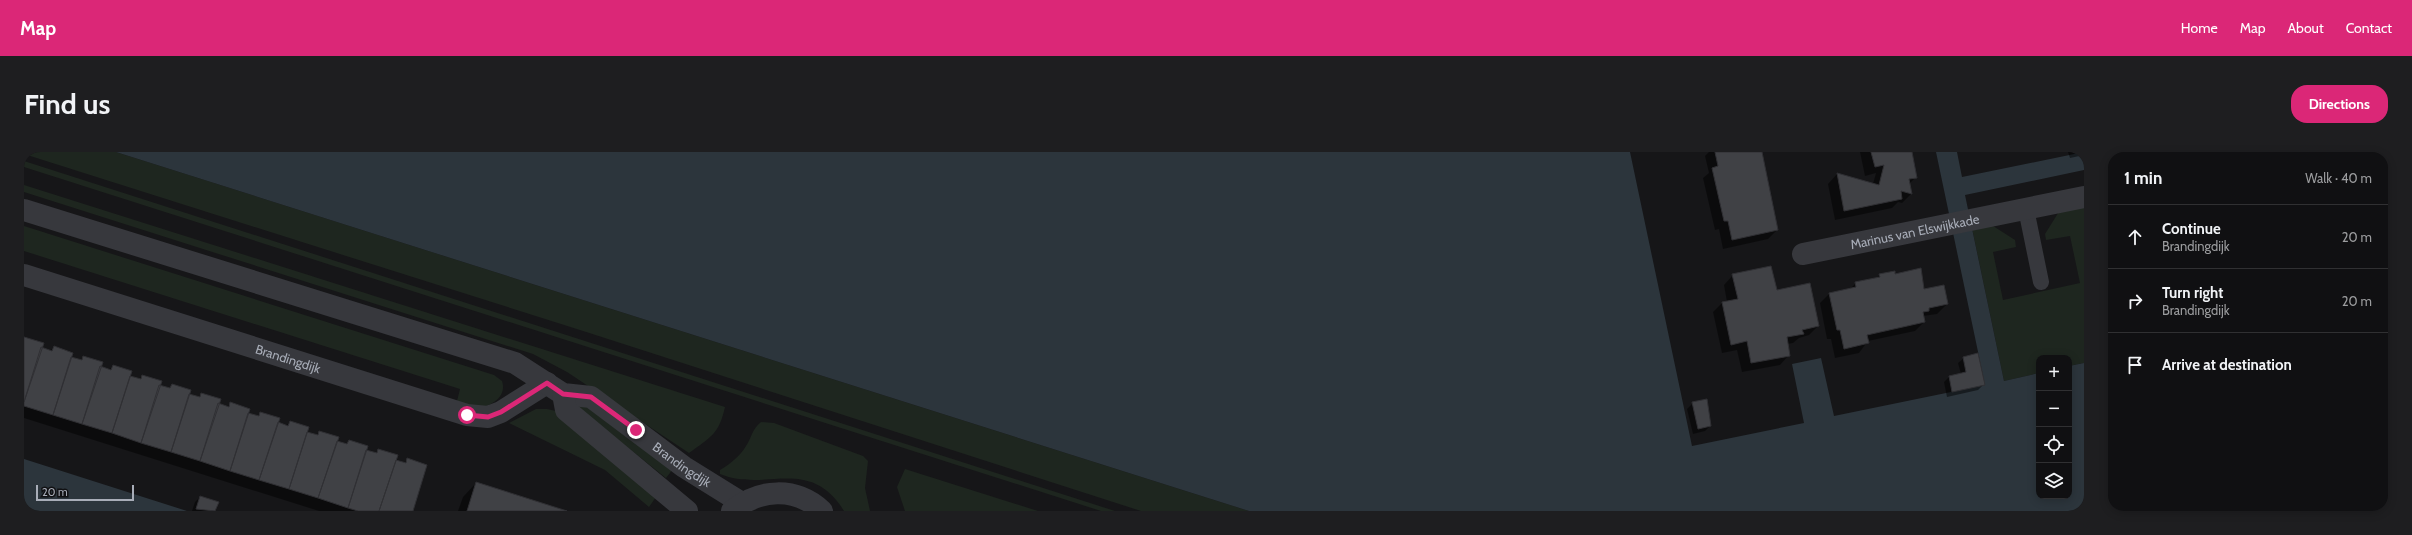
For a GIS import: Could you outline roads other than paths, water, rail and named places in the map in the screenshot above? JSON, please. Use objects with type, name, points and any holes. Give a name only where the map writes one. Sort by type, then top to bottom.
[{"type":"street","name":"Marinus van Elswijkkade","points":[[1803,254],[2084,197]]},
{"type":"street","name":"Brandingdijk","points":[[24,210],[515,363],[555,388],[591,397],[737,507]]},
{"type":"street","name":"Brandingdijk","points":[[24,275],[467,415],[488,417],[555,388]]},
{"type":"street","points":[[555,388],[566,410],[687,511]]},
{"type":"street","points":[[737,507],[766,493],[779,492],[805,499],[822,511]]},
{"type":"lane","points":[[2026,209],[2041,282]]}]
